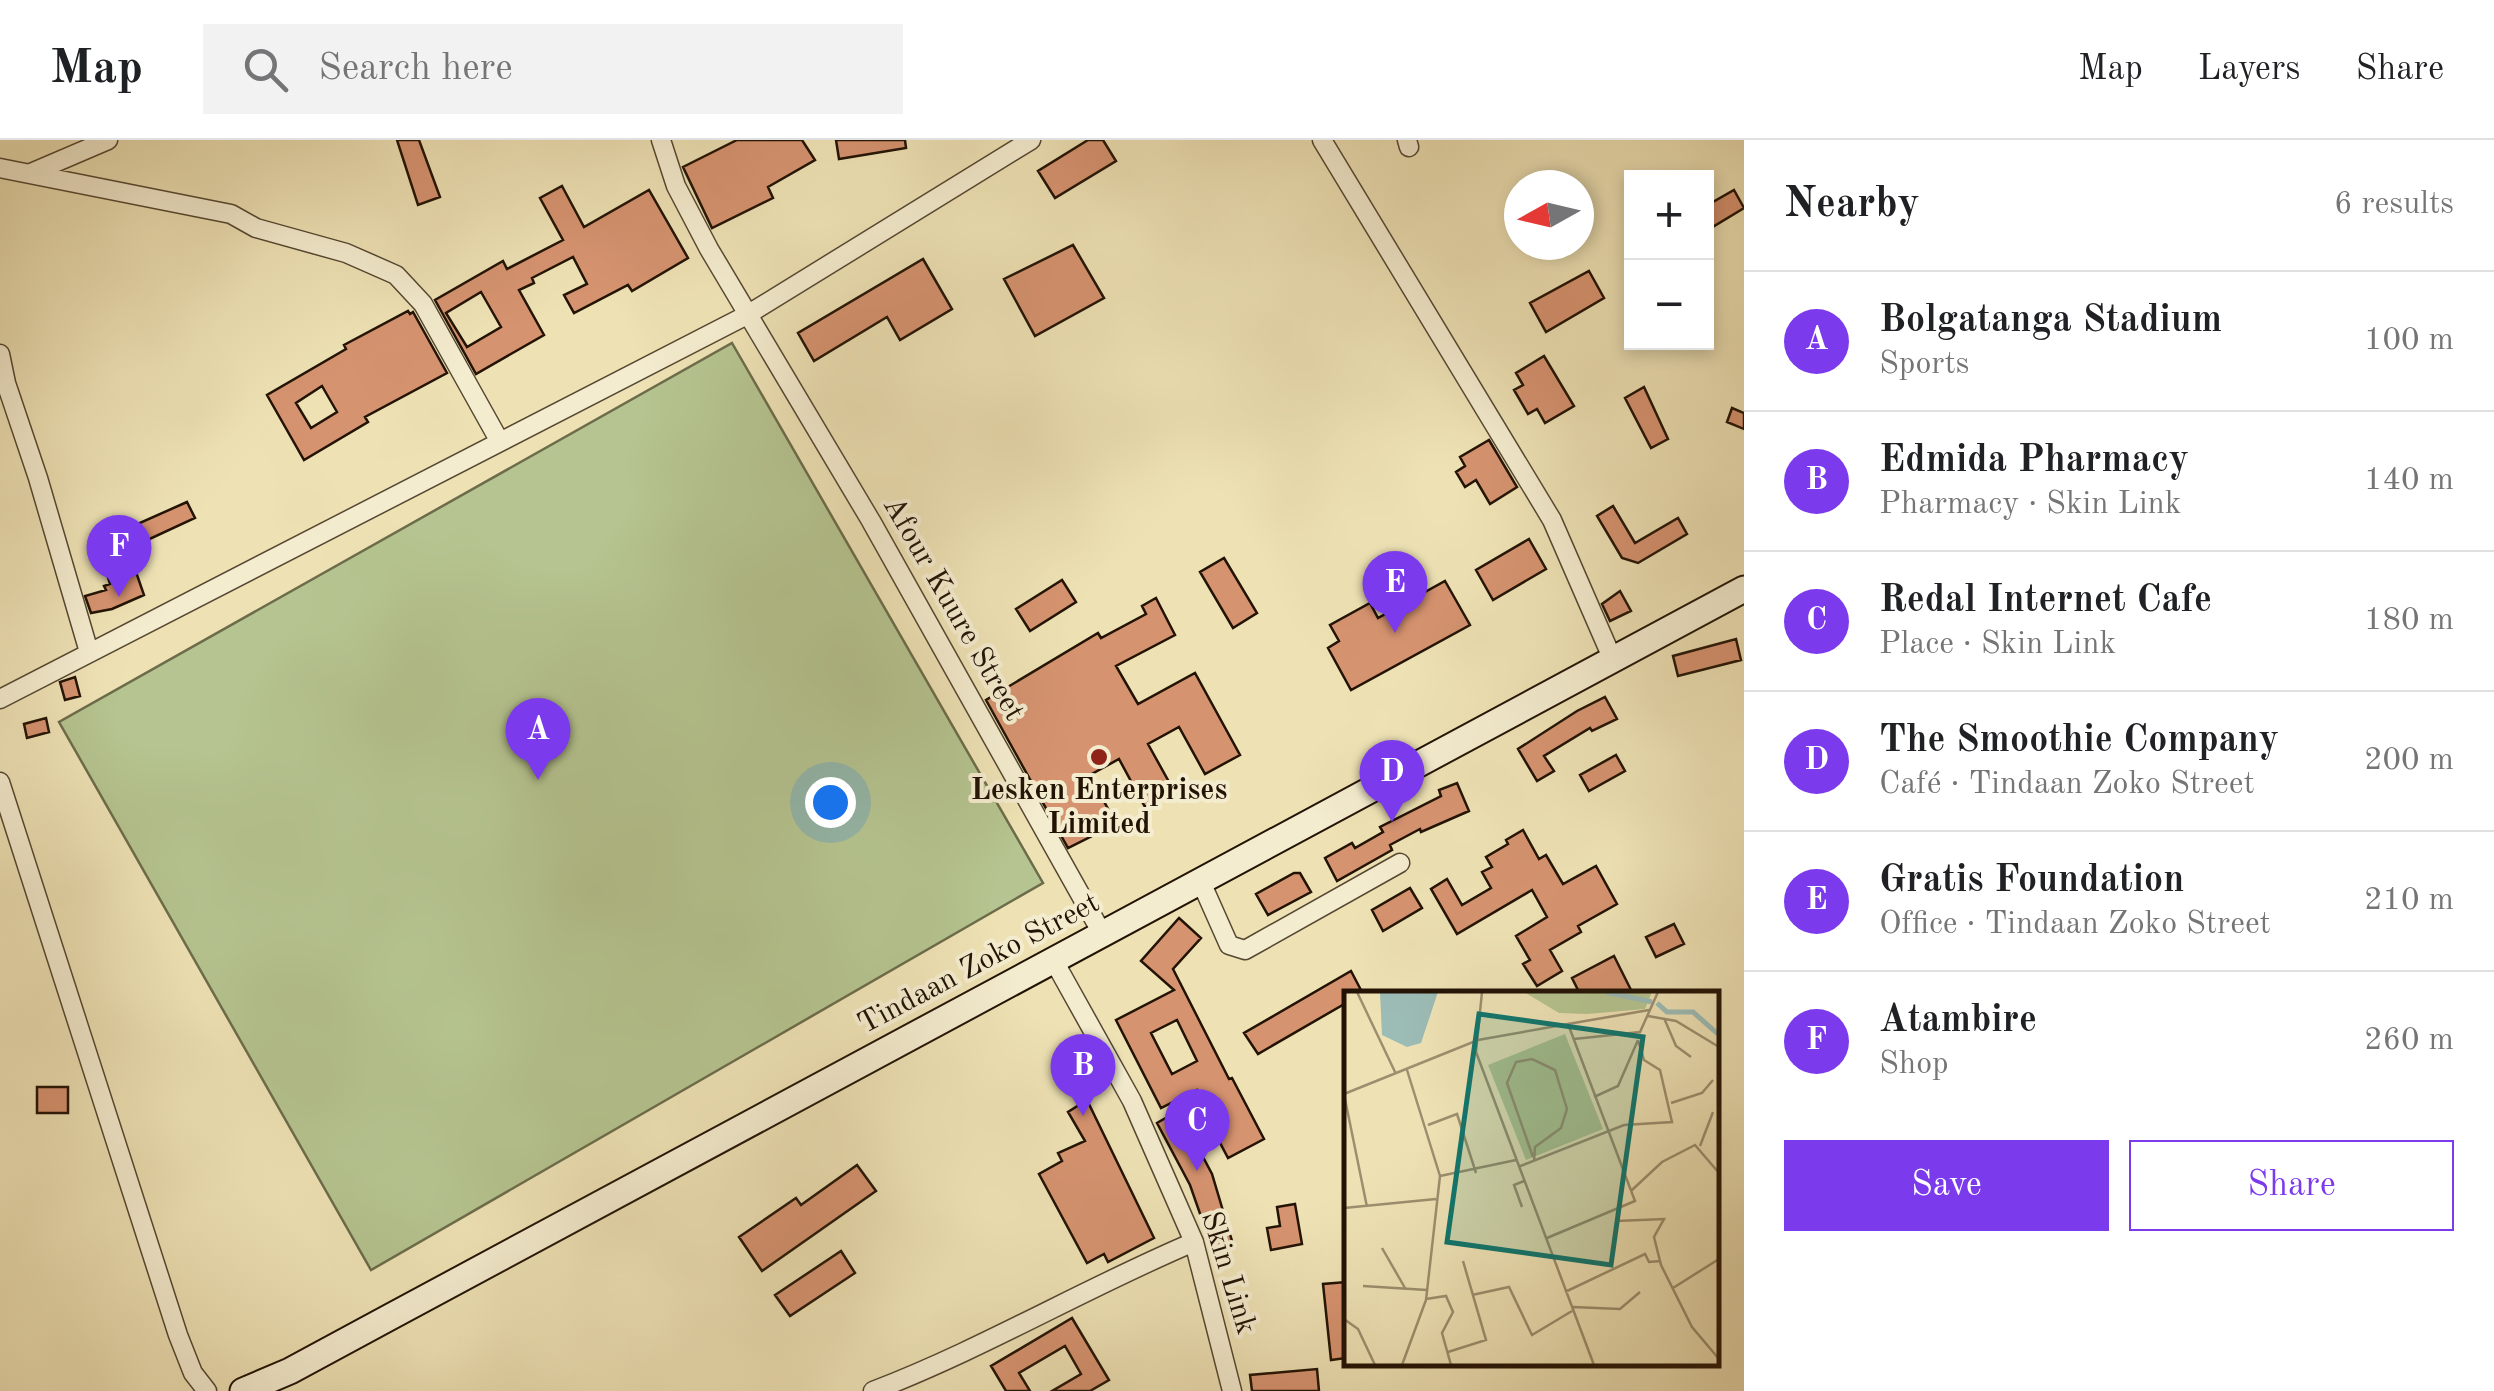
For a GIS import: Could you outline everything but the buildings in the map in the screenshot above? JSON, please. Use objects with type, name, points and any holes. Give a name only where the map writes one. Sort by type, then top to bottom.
[{"type":"main road","name":"Tindaan Zoko Street","points":[[243,1391],[290,1371],[1744,589]]},
{"type":"street","points":[[29,173],[108,140]]},
{"type":"street","name":"Afour Kuure Street","points":[[660,140],[676,186],[872,521],[1103,935]]},
{"type":"street","points":[[0,700],[748,315],[1031,140]]},
{"type":"street","points":[[1322,140],[1552,520],[1612,660]]},
{"type":"street","points":[[0,168],[231,214],[256,228],[346,253],[396,275],[424,304],[500,442]]},
{"type":"street","points":[[0,354],[90,652]]},
{"type":"street","points":[[0,782],[178,1336],[193,1373],[207,1391]]},
{"type":"street","points":[[1201,882],[1228,945],[1244,950],[1400,863]]},
{"type":"street","name":"Skin Link","points":[[1054,961],[1132,1101],[1194,1242],[1232,1391]]},
{"type":"street","points":[[873,1391],[930,1369],[1116,1275],[1194,1242]]},
{"type":"green space","points":[[732,343],[1043,883],[371,1270],[59,722]]},
{"type":"place","name":"Atambire","points":[[119,597]]},
{"type":"place","name":"Gratis Foundation","points":[[1395,633]]},
{"type":"place","name":"Lesken Enterprises Limited","points":[[1099,757]]},
{"type":"place","name":"Bolgatanga Stadium","points":[[538,780]]},
{"type":"place","name":"The Smoothie Company","points":[[1392,822]]},
{"type":"place","name":"Edmida Pharmacy","points":[[1083,1116]]},
{"type":"place","name":"Redal Internet Cafe","points":[[1197,1171]]}]
